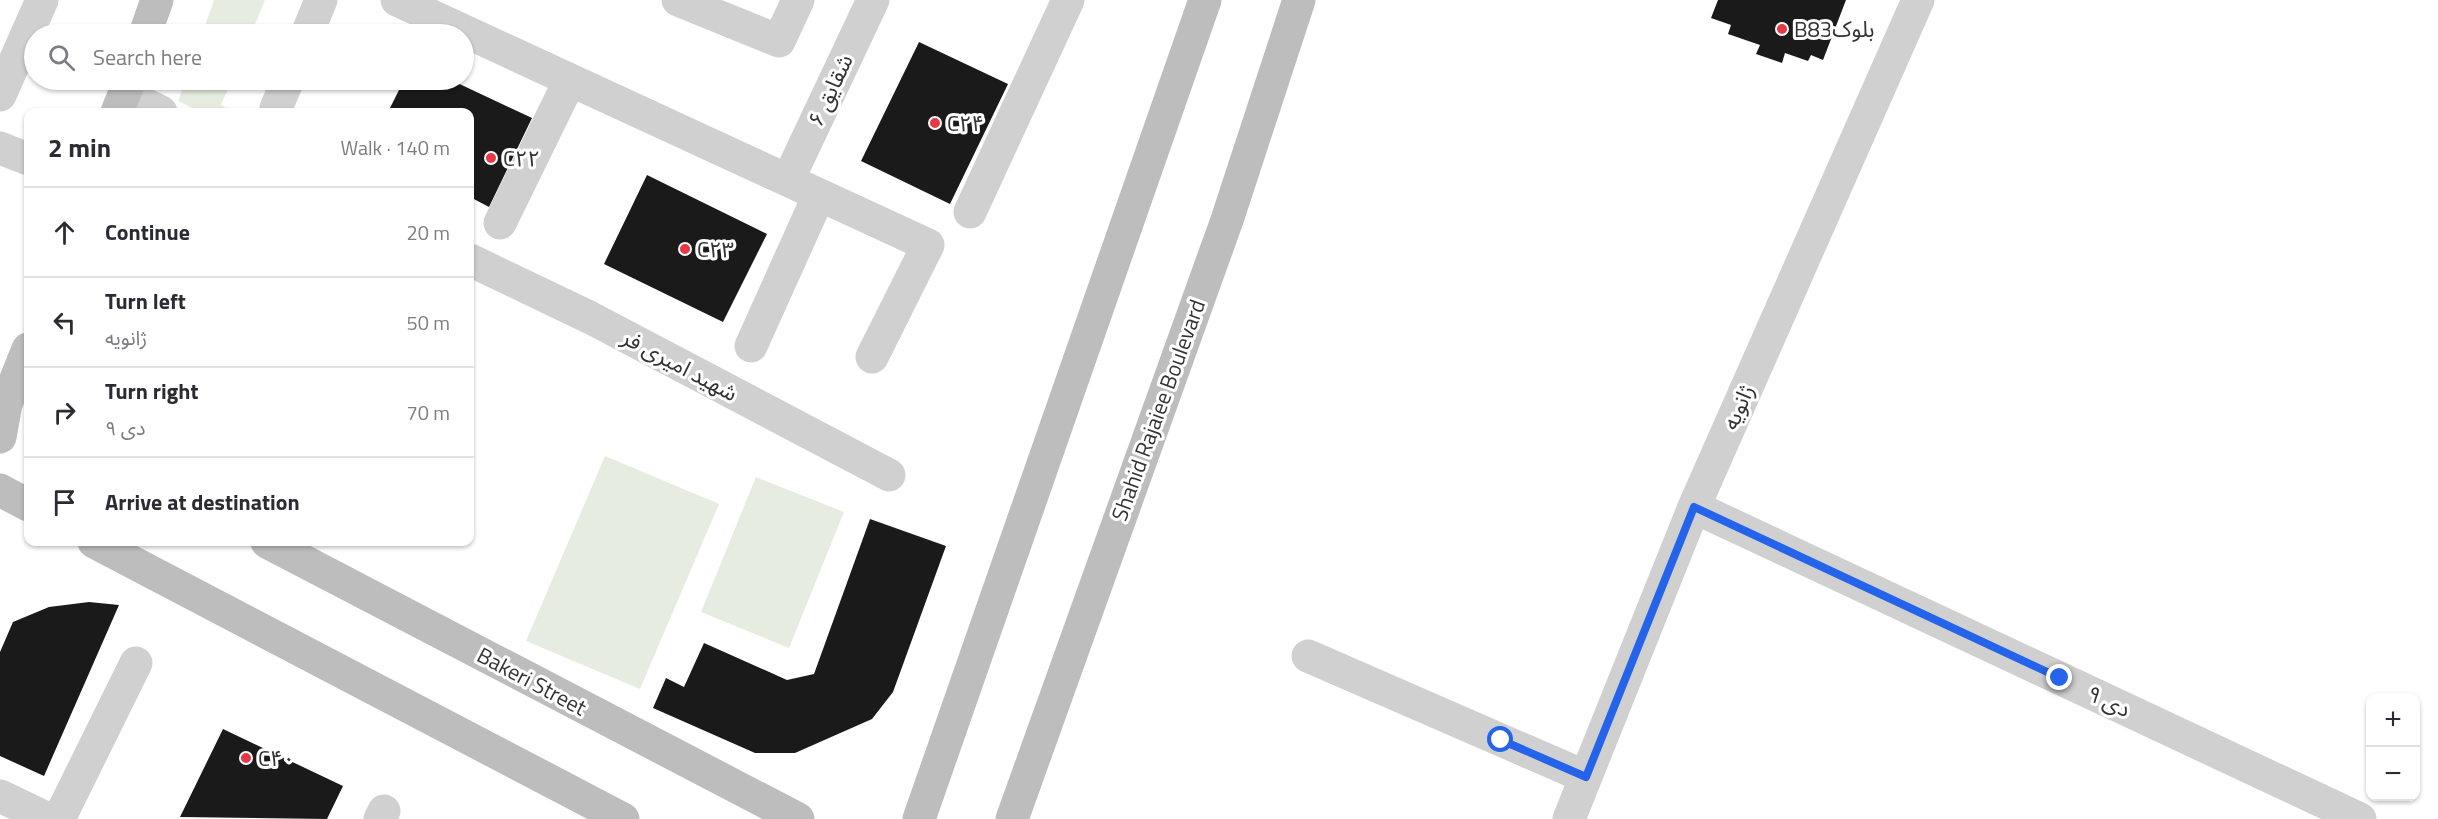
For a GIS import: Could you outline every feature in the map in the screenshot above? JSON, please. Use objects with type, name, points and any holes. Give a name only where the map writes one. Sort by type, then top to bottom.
[{"type":"main road","points":[[148,24],[156,0]]},
{"type":"main road","points":[[919,819],[1205,0]]},
{"type":"main road","name":"Shahid Rajaiee Boulevard","points":[[1012,819],[1227,219],[1299,0]]},
{"type":"main road","points":[[0,437],[12,407],[24,364]]},
{"type":"main road","points":[[0,490],[24,504]]},
{"type":"main road","points":[[102,546],[623,819]]},
{"type":"main road","name":"Bakeri Street","points":[[275,546],[798,819]]},
{"type":"street","points":[[32,24],[42,0]]},
{"type":"street","points":[[311,24],[321,0]]},
{"type":"street","points":[[397,0],[449,24]]},
{"type":"street","points":[[678,0],[779,41],[798,0]]},
{"type":"street","name":"شقایق ۶","points":[[788,180],[873,0]]},
{"type":"street","points":[[970,212],[1068,0]]},
{"type":"street","name":"ژانویه","points":[[1569,819],[1694,507],[1918,0]]},
{"type":"street","points":[[474,36],[928,245],[872,357]]},
{"type":"street","points":[[0,96],[24,41]]},
{"type":"street","points":[[500,223],[570,80]]},
{"type":"street","points":[[124,96],[152,108]]},
{"type":"street","points":[[0,148],[24,157]]},
{"type":"street","points":[[751,346],[819,195]]},
{"type":"street","name":"شهید امیری فر","points":[[474,262],[591,318],[889,476]]},
{"type":"street","name":"۹ دی","points":[[1694,507],[2360,819]]},
{"type":"street","points":[[1308,656],[1586,777]]},
{"type":"street","points":[[59,819],[136,663]]},
{"type":"street","points":[[0,796],[48,819]]},
{"type":"shaded area","points":[[214,0],[265,0],[255,24],[206,24]]},
{"type":"shaded area","points":[[182,90],[228,90],[221,105],[226,108],[193,108],[178,101]]},
{"type":"shaded area","points":[[605,456],[719,504],[640,689],[526,641]]},
{"type":"shaded area","points":[[756,477],[844,512],[789,648],[701,612]]},
{"type":"building","name":"B83بلوک","points":[[1718,0],[1846,0],[1823,60],[1811,55],[1808,61],[1785,53],[1782,63],[1756,54],[1760,45],[1728,34],[1731,25],[1711,18]]},
{"type":"building","name":"C۲۴","points":[[919,42],[1008,84],[950,204],[861,161]]},
{"type":"building","name":"C۲۲","points":[[399,90],[472,90],[532,118],[489,207],[474,199],[474,108],[390,108]]},
{"type":"building","name":"C۲۳","points":[[647,175],[767,234],[723,322],[604,264]]},
{"type":"building","points":[[870,519],[946,546],[893,692],[872,719],[795,753],[755,753],[653,708],[666,678],[684,687],[704,643],[787,680],[814,674]]},
{"type":"building","points":[[89,602],[119,605],[44,776],[0,756],[0,652],[13,622],[49,607]]},
{"type":"building","name":"C۴۰","points":[[223,729],[343,786],[327,819],[180,817]]},
{"type":"place","name":"B83بلوک","points":[[1782,29]]},
{"type":"place","name":"C۲۴","points":[[935,123]]},
{"type":"place","name":"C۲۲","points":[[491,158]]},
{"type":"place","name":"C۲۳","points":[[685,249]]},
{"type":"place","name":"C۴۰","points":[[246,758]]},
{"type":"route","points":[[1501,740],[1586,777],[1694,507],[2060,678]]}]
